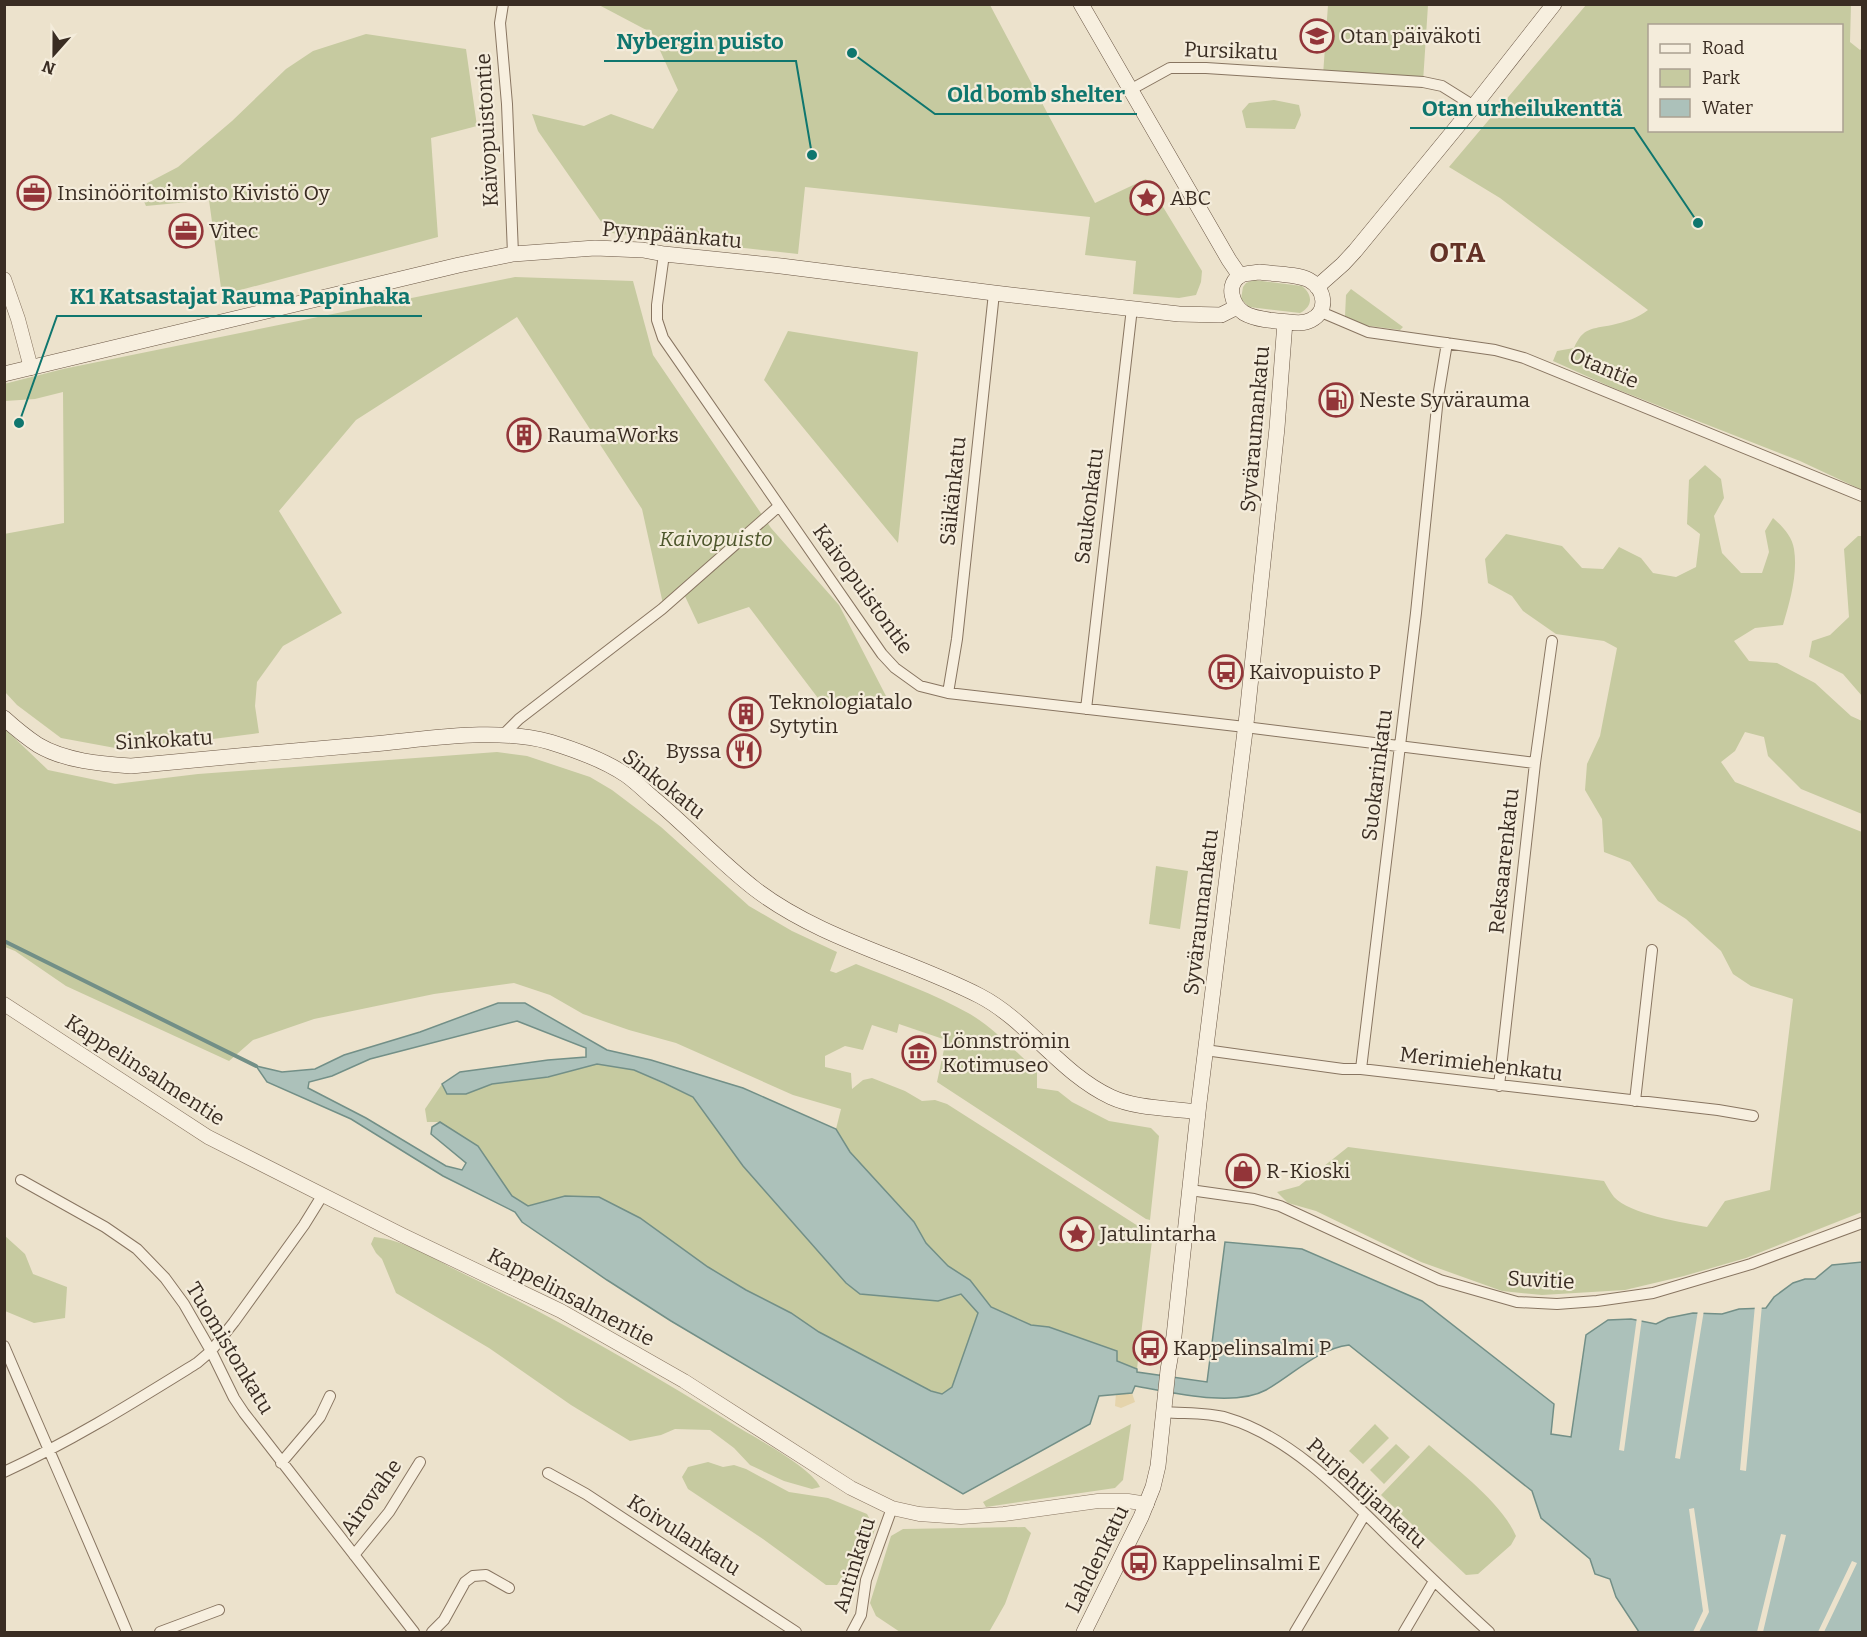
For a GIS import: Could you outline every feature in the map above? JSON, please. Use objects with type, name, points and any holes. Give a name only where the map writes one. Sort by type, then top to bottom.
[{"type":"main road","points":[[1081,4],[1240,276]]},
{"type":"main road","points":[[1317,287],[1349,257],[1474,106],[1554,4]]},
{"type":"main road","name":"Pyynpäänkatu","points":[[4,374],[459,265],[513,254],[595,248],[643,250],[1179,314],[1221,315],[1237,307]]},
{"type":"main road","points":[[1259,272],[1308,280],[1317,287],[1323,300],[1321,312],[1312,320],[1304,323],[1254,317],[1237,307],[1231,297],[1233,284],[1240,276],[1259,272]]},
{"type":"main road","name":"Syväraumankatu","points":[[1146,1504],[1158,1466],[1168,1370],[1174,1336],[1205,1050],[1245,727],[1277,428],[1285,322]]},
{"type":"main road","name":"Sinkokatu","points":[[4,718],[40,746],[57,753],[105,764],[131,766],[436,738],[502,736],[550,742],[595,759],[627,776],[757,890],[800,917],[842,939],[981,996],[1003,1011],[1071,1071],[1094,1088],[1113,1098],[1130,1103],[1198,1112]]},
{"type":"main road","name":"Lahdenkatu","points":[[1084,1632],[1120,1562],[1146,1504]]},
{"type":"street","name":"Kaivopuistontie","points":[[503,4],[500,23],[507,104],[513,254]]},
{"type":"street","name":"Pursikatu","points":[[1130,90],[1170,68],[1206,68],[1423,82],[1442,86],[1474,106]]},
{"type":"street","name":"Kaivopuistontie","points":[[664,254],[657,305],[657,320],[663,338],[882,654],[895,668],[920,686],[948,693],[1535,763]]},
{"type":"street","points":[[4,279],[31,368]]},
{"type":"street","name":"Säikänkatu","points":[[948,693],[957,639],[994,293]]},
{"type":"street","name":"Saukonkatu","points":[[1086,709],[1132,308]]},
{"type":"street","name":"Otantie","points":[[1321,312],[1368,332],[1505,353],[1552,368],[1863,496]]},
{"type":"street","name":"Suokarinkatu","points":[[1360,1070],[1416,613],[1438,397],[1446,343]]},
{"type":"street","points":[[502,736],[519,719],[662,609],[779,507]]},
{"type":"street","name":"Reksaarenkatu","points":[[1499,1086],[1535,763],[1552,641]]},
{"type":"street","points":[[1635,1101],[1652,950]]},
{"type":"street","name":"Kappelinsalmentie","points":[[4,1004],[208,1137],[322,1196],[561,1311],[684,1381],[851,1488],[892,1508],[919,1514],[961,1517],[1004,1514],[1098,1501],[1128,1501],[1146,1504]]},
{"type":"street","name":"Merimiehenkatu","points":[[1205,1050],[1343,1069],[1718,1110],[1753,1116]]},
{"type":"street","name":"Tuomistonkatu","points":[[21,1180],[105,1227],[137,1248],[165,1278],[211,1351],[234,1398],[281,1463],[414,1632]]},
{"type":"street","name":"Suvitie","points":[[1190,1190],[1254,1199],[1280,1206],[1440,1280],[1517,1302],[1557,1304],[1653,1293],[1751,1264],[1863,1223]]},
{"type":"street","points":[[4,1472],[88,1430],[197,1363],[211,1351],[268,1277],[322,1196]]},
{"type":"street","points":[[4,1346],[80,1518],[127,1632]]},
{"type":"street","points":[[281,1463],[320,1417],[330,1396]]},
{"type":"street","name":"Purjehtijankatu","points":[[1164,1405],[1184,1414],[1204,1414],[1227,1418],[1281,1443],[1303,1459],[1365,1514],[1489,1632]]},
{"type":"street","name":"Airovahe","points":[[354,1555],[389,1512],[420,1462]]},
{"type":"street","name":"Koivulankatu","points":[[548,1473],[586,1494],[796,1632]]},
{"type":"street","name":"Antinkatu","points":[[852,1632],[861,1615],[866,1580],[892,1508]]},
{"type":"street","points":[[1295,1632],[1365,1514]]},
{"type":"street","points":[[432,1632],[444,1620],[465,1582],[473,1576],[486,1575],[509,1588]]},
{"type":"street","points":[[1404,1632],[1434,1581]]},
{"type":"street","points":[[160,1632],[219,1610]]},
{"type":"green space","points":[[599,5],[990,5],[1095,203],[1146,179],[1202,271],[1196,295],[1179,298],[1133,294],[1136,261],[1085,255],[1090,217],[805,187],[798,254],[612,233],[602,223],[538,131],[532,114],[584,126],[611,114],[653,129],[678,90],[652,33]]},
{"type":"green space","points":[[1328,5],[1428,5],[1423,82],[1323,75]]},
{"type":"green space","points":[[1586,5],[1851,5],[1850,42],[1860,50],[1862,48],[1862,490],[1800,461],[1611,387],[1553,361],[1557,351],[1574,348],[1581,336],[1589,330],[1626,321],[1648,310],[1500,198],[1449,167]]},
{"type":"green space","points":[[366,34],[466,49],[477,126],[431,138],[438,237],[222,295],[209,200],[146,206],[138,188],[178,167],[232,121],[286,69],[313,51]]},
{"type":"green space","points":[[1274,100],[1299,105],[1301,115],[1295,129],[1246,128],[1242,111],[1249,103]]},
{"type":"green space","name":"Kaivopuisto","points":[[515,277],[633,281],[653,355],[771,528],[839,605],[886,696],[827,710],[749,607],[698,624],[683,592],[663,604],[642,509],[517,317],[356,420],[279,511],[342,613],[283,646],[257,682],[255,706],[259,733],[126,750],[61,738],[17,705],[5,692],[4,534],[64,523],[63,392],[35,399],[5,401],[4,384],[63,369]]},
{"type":"green space","points":[[1254,280],[1302,286],[1310,297],[1309,304],[1300,313],[1249,307],[1241,299],[1243,287]]},
{"type":"green space","points":[[1351,289],[1403,327],[1400,330],[1363,325],[1345,316],[1346,295]]},
{"type":"green space","points":[[788,331],[918,352],[898,543],[764,380]]},
{"type":"green space","points":[[1705,465],[1721,479],[1724,498],[1714,516],[1722,553],[1741,573],[1762,573],[1769,552],[1765,531],[1773,518],[1789,536],[1794,549],[1794,578],[1783,625],[1755,628],[1734,641],[1749,661],[1777,663],[1815,683],[1851,716],[1862,721],[1862,814],[1801,789],[1768,756],[1764,737],[1745,732],[1735,751],[1721,762],[1735,782],[1862,832],[1862,1212],[1746,1258],[1625,1290],[1542,1295],[1502,1291],[1421,1262],[1316,1211],[1288,1203],[1277,1192],[1299,1186],[1348,1147],[1604,1181],[1614,1197],[1632,1208],[1658,1217],[1707,1227],[1725,1201],[1770,1190],[1793,999],[1751,986],[1733,974],[1721,951],[1686,919],[1658,901],[1630,862],[1604,852],[1602,819],[1585,790],[1587,764],[1600,736],[1617,648],[1604,641],[1556,634],[1523,611],[1512,596],[1488,583],[1485,559],[1506,534],[1562,546],[1582,568],[1603,569],[1619,547],[1641,558],[1653,573],[1676,577],[1696,567],[1700,534],[1687,524],[1689,480]]},
{"type":"green space","points":[[1858,536],[1862,536],[1862,696],[1843,674],[1809,657],[1812,641],[1830,635],[1849,617],[1844,549]]},
{"type":"green space","points":[[4,728],[48,770],[115,784],[198,774],[497,752],[527,756],[590,777],[612,790],[661,827],[749,906],[792,931],[837,952],[830,971],[836,973],[856,964],[914,987],[970,1014],[1005,1041],[1037,1071],[1037,1088],[1058,1091],[1072,1102],[1109,1121],[1151,1128],[1159,1136],[1150,1220],[937,1082],[946,1040],[899,1024],[897,1033],[872,1025],[863,1050],[845,1046],[825,1056],[825,1067],[851,1073],[852,1089],[863,1080],[872,1078],[905,1091],[922,1101],[935,1100],[947,1104],[1138,1226],[1153,1232],[1137,1369],[1049,1328],[1031,1325],[991,1307],[970,1280],[948,1266],[925,1243],[914,1222],[850,1152],[836,1129],[841,1109],[793,1095],[676,1043],[583,1014],[550,995],[514,983],[434,994],[314,1019],[253,1040],[229,1061],[66,986],[15,951],[5,947]]},
{"type":"green space","points":[[1156,866],[1188,871],[1180,929],[1149,924]]},
{"type":"green space","points":[[597,1064],[634,1070],[693,1097],[743,1166],[846,1283],[860,1294],[938,1301],[961,1294],[978,1313],[952,1387],[942,1394],[931,1391],[819,1332],[791,1313],[708,1267],[640,1218],[565,1196],[528,1206],[512,1196],[440,1122],[427,1122],[425,1109],[442,1084],[447,1094],[466,1094],[492,1084],[548,1077]]},
{"type":"green space","points":[[4,1235],[25,1254],[33,1274],[67,1287],[65,1318],[34,1323],[5,1311]]},
{"type":"green space","points":[[374,1237],[398,1242],[421,1252],[603,1347],[783,1454],[815,1479],[820,1487],[812,1489],[784,1481],[750,1465],[734,1448],[710,1430],[675,1429],[661,1435],[630,1441],[571,1405],[489,1348],[396,1293],[382,1259],[371,1244]]},
{"type":"green space","points":[[1131,1424],[1123,1480],[1115,1488],[986,1507],[983,1502]]},
{"type":"green space","points":[[1375,1424],[1389,1438],[1363,1464],[1349,1451]]},
{"type":"green space","points":[[1396,1444],[1410,1457],[1384,1484],[1370,1470]]},
{"type":"green space","points":[[1429,1445],[1489,1499],[1509,1523],[1516,1536],[1511,1545],[1478,1574],[1466,1575],[1381,1495]]},
{"type":"green space","points":[[708,1462],[723,1467],[734,1465],[789,1492],[828,1498],[867,1514],[875,1529],[865,1557],[847,1570],[837,1585],[826,1585],[688,1489],[682,1477],[688,1467]]},
{"type":"green space","points":[[1025,1527],[1031,1533],[1005,1604],[989,1632],[900,1632],[876,1616],[870,1603],[891,1536],[903,1529]]},
{"type":"sand","points":[[1116,1393],[1132,1393],[1135,1402],[1121,1408],[1115,1406]]},
{"type":"water","points":[[498,1003],[525,1003],[607,1050],[651,1060],[743,1088],[836,1129],[850,1152],[914,1222],[926,1243],[948,1266],[970,1280],[991,1307],[1031,1325],[1049,1327],[1117,1351],[1117,1361],[1137,1369],[1137,1372],[1207,1382],[1225,1242],[1302,1249],[1422,1301],[1554,1404],[1551,1434],[1571,1437],[1586,1335],[1608,1320],[1631,1319],[1656,1324],[1668,1318],[1693,1313],[1722,1314],[1739,1309],[1766,1308],[1774,1297],[1793,1283],[1815,1279],[1832,1265],[1862,1262],[1862,1632],[1639,1632],[1616,1597],[1610,1579],[1595,1574],[1590,1559],[1541,1518],[1532,1491],[1349,1345],[1337,1347],[1316,1357],[1266,1390],[1252,1395],[1237,1398],[1201,1397],[1135,1386],[1132,1393],[1099,1396],[1090,1424],[963,1494],[671,1321],[522,1222],[515,1212],[443,1176],[351,1119],[267,1082],[256,1066],[282,1072],[315,1069],[344,1055],[420,1032]],"holes":[[[517,1021],[586,1048],[586,1057],[460,1072],[442,1084],[447,1094],[466,1094],[492,1084],[548,1077],[597,1064],[634,1070],[693,1097],[743,1166],[846,1283],[860,1294],[938,1301],[961,1294],[978,1313],[952,1387],[942,1394],[931,1391],[819,1332],[791,1313],[708,1267],[640,1218],[599,1197],[565,1196],[528,1206],[512,1196],[478,1146],[440,1122],[432,1127],[431,1134],[466,1163],[462,1170],[446,1166],[366,1118],[308,1088],[309,1082],[332,1076],[370,1059]]]},
{"type":"pier","points":[[1755,1305],[1762,1305],[1746,1471],[1740,1470]]},
{"type":"pier","points":[[1698,1310],[1704,1310],[1680,1459],[1675,1458]]},
{"type":"pier","points":[[1637,1317],[1642,1318],[1624,1451],[1619,1450]]},
{"type":"pier","points":[[1694,1508],[1709,1612],[1699,1632],[1693,1632],[1703,1611],[1689,1509]]},
{"type":"pier","points":[[1781,1534],[1786,1535],[1763,1632],[1757,1632]]},
{"type":"pier","points":[[1852,1561],[1857,1563],[1824,1632],[1818,1632]]},
{"type":"waterway","points":[[4,941],[256,1066]]},
{"type":"place","name":"Otan päiväkoti","points":[[1317,36]]},
{"type":"place","name":"Old bomb shelter","points":[[852,53]]},
{"type":"place","name":"Nybergin puisto","points":[[812,155]]},
{"type":"place","name":"Insinööritoimisto Kivistö Oy","points":[[34,193]]},
{"type":"place","name":"ABC","points":[[1147,198]]},
{"type":"place","name":"Otan urheilukenttä","points":[[1698,223]]},
{"type":"place","name":"Vitec","points":[[186,231]]},
{"type":"place","name":"Neste Syvärauma","points":[[1336,400]]},
{"type":"place","name":"K1 Katsastajat Rauma Papinhaka","points":[[19,423]]},
{"type":"place","name":"RaumaWorks","points":[[524,435]]},
{"type":"place","name":"Kaivopuisto P","points":[[1226,672]]},
{"type":"place","name":"Teknologiatalo Sytytin","points":[[746,714]]},
{"type":"place","name":"Byssa","points":[[744,751]]},
{"type":"place","name":"Lönnströmin Kotimuseo","points":[[919,1053]]},
{"type":"place","name":"R-Kioski","points":[[1243,1171]]},
{"type":"place","name":"Jatulintarha","points":[[1077,1234]]},
{"type":"place","name":"Kappelinsalmi P","points":[[1150,1348]]},
{"type":"place","name":"Kappelinsalmi E","points":[[1139,1563]]},
{"type":"district","name":"OTA","points":[[1458,253]]}]
